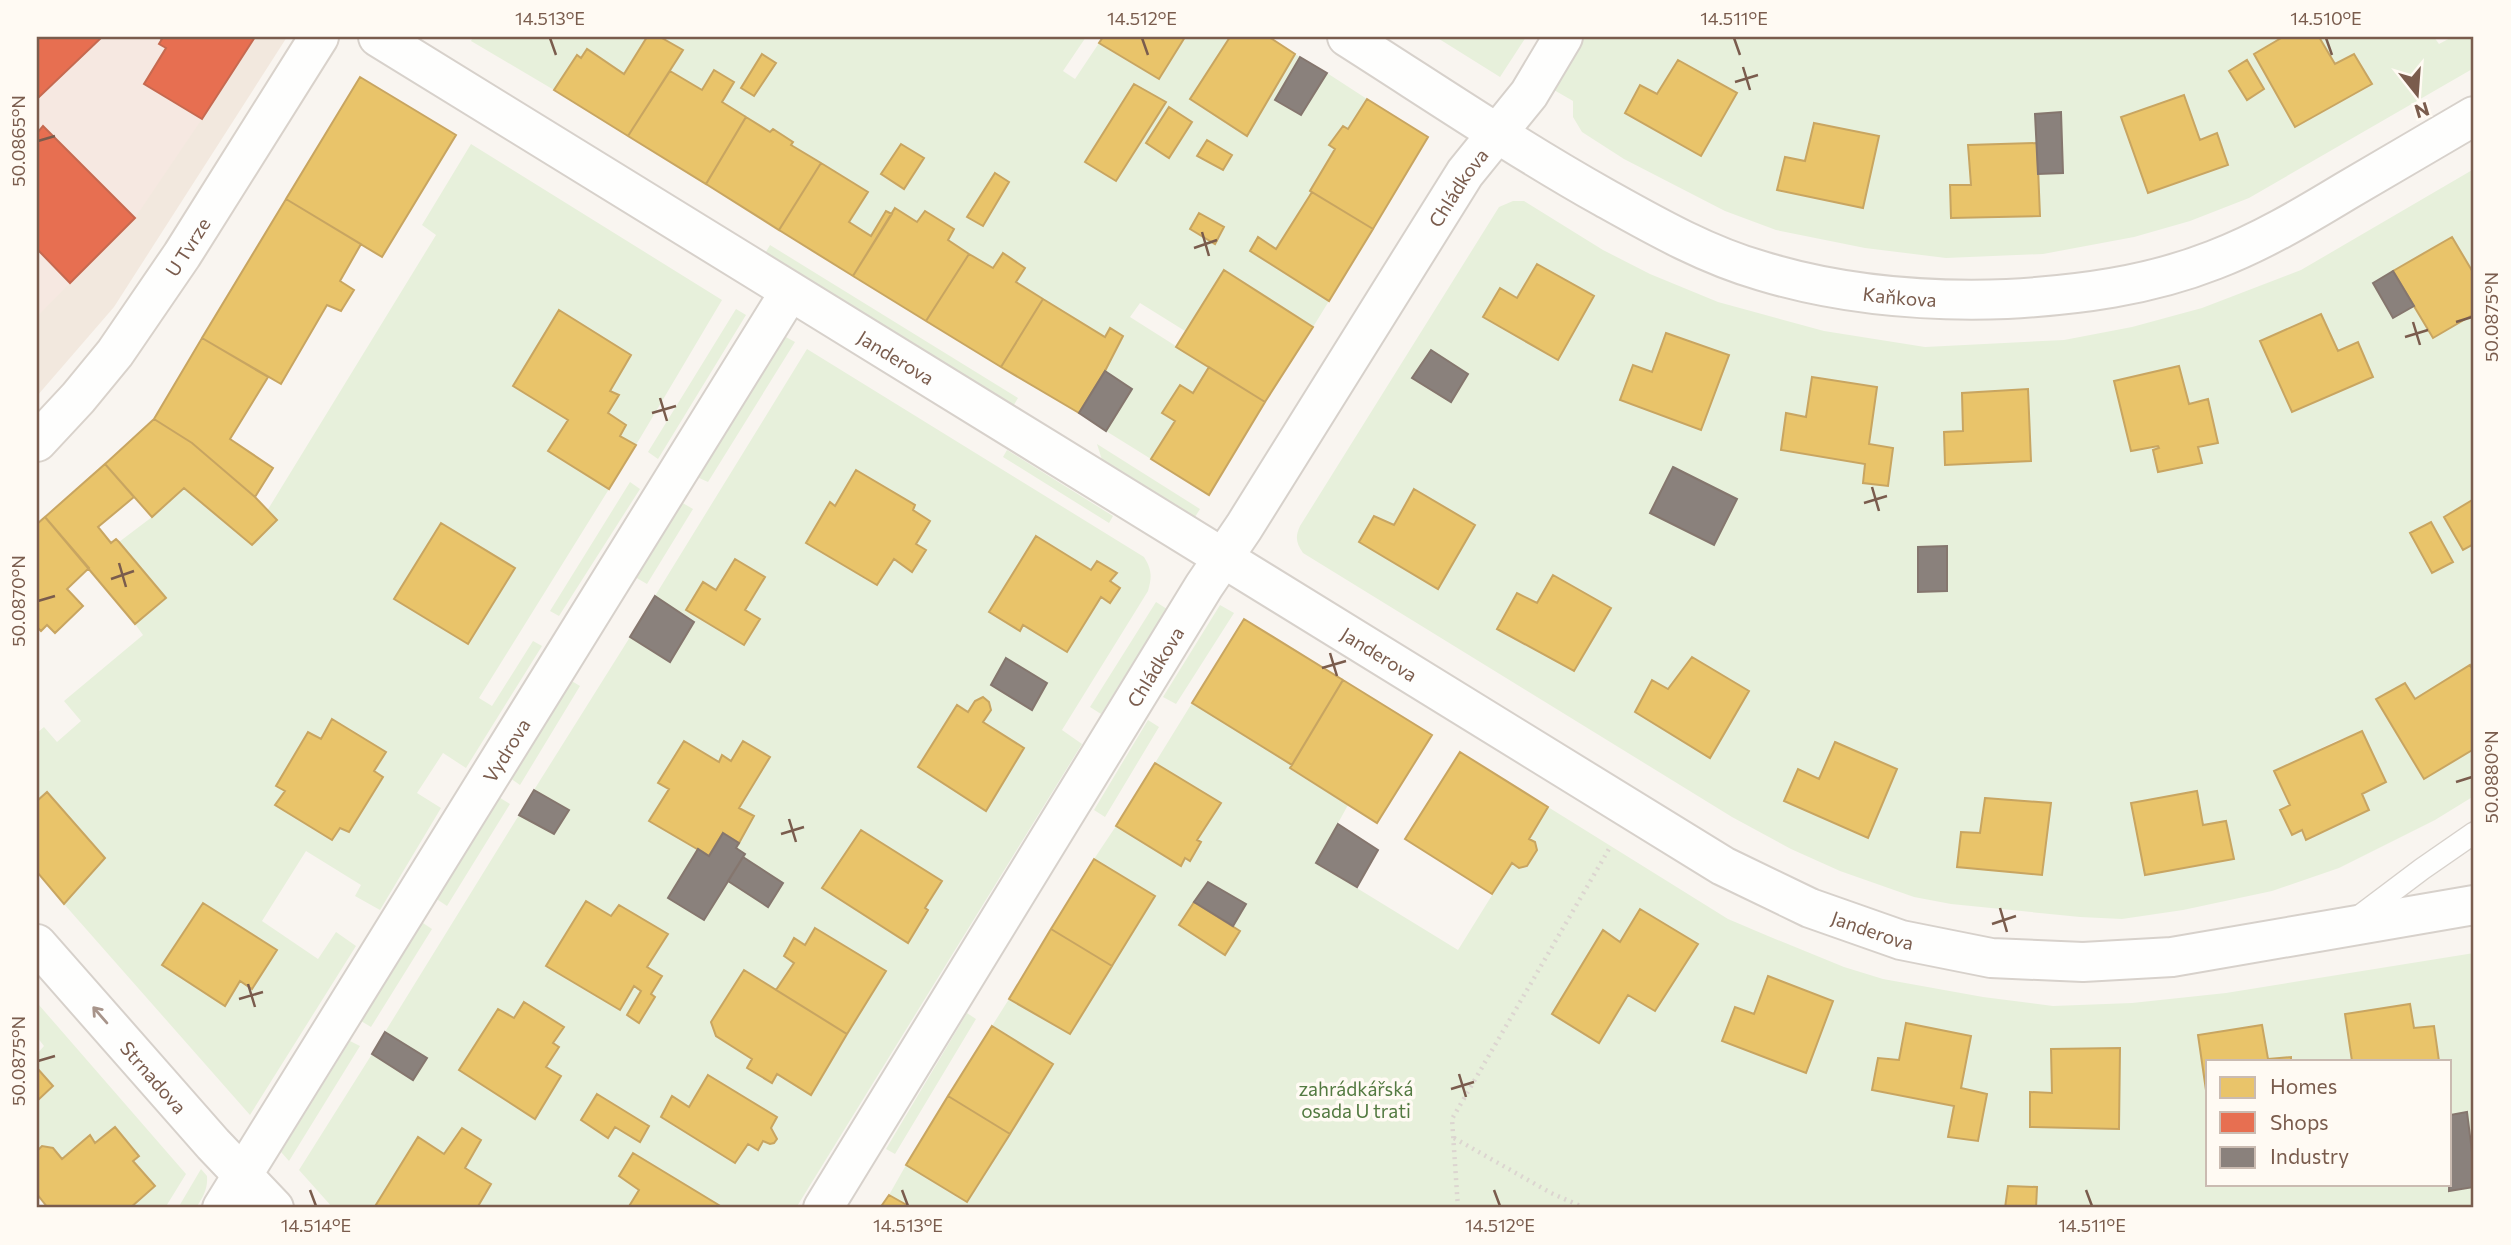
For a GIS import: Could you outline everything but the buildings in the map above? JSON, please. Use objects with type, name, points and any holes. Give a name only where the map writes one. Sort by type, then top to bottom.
[{"type":"street","name":"U Tvrze","points":[[37,442],[115,353],[188,245],[319,37]]},
{"type":"street","name":"Janderova","points":[[378,37],[789,293],[1723,866],[1810,908],[1901,940],[1991,958],[2082,962],[2172,957],[2474,905]]},
{"type":"street","name":"Kaňkova","points":[[1347,37],[1536,159],[1664,232],[1760,271],[1825,287],[1900,297],[1976,300],[2062,296],[2150,281],[2212,261],[2271,236],[2474,116]]},
{"type":"street","name":"Chládkova","points":[[823,1208],[1223,557],[1465,173],[1529,94],[1563,37]]},
{"type":"street","name":"Vydrova","points":[[222,1208],[789,293]]},
{"type":"street","name":"Strnadova","points":[[37,944],[213,1144],[274,1208]]},
{"type":"lane","points":[[2349,925],[2474,833]]},
{"type":"path","points":[[1458,1208],[1452,1119],[1632,809]]},
{"type":"path","points":[[1454,1138],[1551,1193],[1585,1208]]},
{"type":"shaded area","points":[[37,37],[287,37],[114,307],[37,396]]},
{"type":"shaded area","points":[[102,37],[162,39],[159,44],[166,48],[144,84],[202,119],[135,218],[44,127],[37,133],[37,99]]},
{"type":"shaded area","points":[[37,249],[70,283],[37,317]]},
{"type":"green space","points":[[473,37],[647,37],[624,74],[587,50],[581,58],[577,56],[554,90],[471,41]]},
{"type":"green space","points":[[660,37],[1086,37],[1063,71],[1075,79],[1099,43],[1159,79],[1185,37],[1230,37],[1190,99],[1247,136],[1295,54],[1300,57],[1275,101],[1301,115],[1327,73],[1367,99],[1348,129],[1342,126],[1329,145],[1335,149],[1276,249],[1258,237],[1250,250],[1329,301],[1313,327],[1224,271],[1185,331],[1140,303],[1130,317],[1209,367],[1193,393],[1180,385],[1162,412],[1175,421],[1151,459],[1106,431],[1132,389],[1105,371],[1123,337],[1105,337],[969,254],[948,240],[954,228],[926,211],[917,222],[895,209],[892,214],[886,211],[871,236],[849,222],[867,191],[791,145],[793,142],[774,129],[770,132],[722,102],[734,82],[714,70],[702,90],[670,71],[682,50]],"holes":[[[1134,84],[1165,103],[1116,181],[1086,162]],[[1169,107],[1192,122],[1169,157],[1146,143]],[[901,144],[924,158],[904,189],[881,174]],[[995,173],[1009,183],[982,226],[968,217]],[[1199,213],[1224,227],[1215,244],[1190,230]]]},
{"type":"green space","points":[[1436,37],[1526,37],[1500,77]]},
{"type":"green space","points":[[1585,37],[2283,37],[2254,54],[2296,127],[2372,84],[2354,54],[2335,64],[2319,37],[2434,37],[2439,44],[2452,37],[2474,37],[2474,68],[2249,198],[2190,221],[2134,237],[2043,254],[1946,258],[1865,248],[1776,230],[1725,211],[1624,159],[1582,132],[1573,117],[1573,101],[1554,90]],"holes":[[[1678,60],[1737,93],[1701,156],[1657,94]],[[2246,60],[2264,89],[2247,100],[2229,71]],[[2184,95],[2200,140],[2218,134],[2228,165],[2148,193],[2121,117]],[[2061,112],[2063,173],[2038,174],[2040,216],[1951,218],[1951,186],[1971,185],[1969,145],[2037,143],[2035,114]],[[1814,123],[1879,137],[1863,208],[1777,190],[1785,157],[1805,161]]]},
{"type":"green space","points":[[471,144],[722,300],[636,445],[620,436],[626,424],[608,413],[618,395],[610,391],[630,355],[559,310],[513,385],[568,420],[549,451],[609,489],[479,698],[492,706],[533,641],[542,646],[466,768],[443,753],[417,793],[441,808],[380,910],[355,896],[361,885],[306,851],[262,921],[318,959],[336,932],[356,946],[250,1115],[64,904],[105,858],[46,793],[37,801],[37,733],[44,727],[57,742],[81,721],[64,701],[143,635],[135,624],[166,598],[119,542],[184,488],[252,544],[267,511],[436,235],[422,225]],"holes":[[[441,523],[514,568],[467,644],[394,599]],[[332,719],[386,752],[374,771],[383,777],[349,832],[340,828],[332,840],[275,805],[285,791],[276,785],[308,732],[321,739]],[[203,903],[277,950],[252,989],[240,981],[163,965]]]},
{"type":"green space","points":[[2474,169],[2474,274],[2451,237],[2373,283],[2393,317],[2414,306],[2433,338],[2474,314],[2474,499],[2444,517],[2463,550],[2474,544],[2474,672],[2470,665],[2415,699],[2377,700],[2424,778],[2474,749],[2474,796],[2435,820],[2339,868],[2272,891],[2183,910],[2122,919],[1951,904],[1914,897],[1840,871],[1791,849],[1732,817],[1303,553],[1298,543],[1300,526],[1499,207],[1513,201],[1524,201],[1603,250],[1650,274],[1718,302],[1824,331],[1925,347],[2064,340],[2132,327],[2202,308],[2301,270]],"holes":[[[1537,264],[1594,296],[1558,360],[1500,288],[1517,298]],[[1667,333],[1729,356],[1701,430],[1621,400],[1633,366],[1652,372]],[[2260,341],[2338,351],[2358,343],[2373,377],[2292,412]],[[1431,350],[1468,374],[1450,402],[1413,377]],[[2179,366],[2201,463],[2159,472],[2153,451],[2159,448],[2131,451],[2114,381]],[[1812,377],[1877,387],[1863,483],[1865,464],[1781,450],[1786,414],[1806,417]],[[2028,389],[2030,461],[1944,432],[1963,431],[1963,393]],[[1414,490],[1475,525],[1438,589],[1359,542],[1374,516],[1394,525]],[[2431,522],[2453,562],[2411,533]],[[1946,546],[1947,591],[1918,592],[1918,547]],[[1553,575],[1611,608],[1574,671],[1498,629],[1517,593],[1537,603]],[[1692,658],[1749,691],[1710,757],[1635,712],[1652,680],[1668,689]],[[2362,732],[2386,782],[2362,794],[2369,810],[2307,840],[2302,830],[2291,834],[2281,810],[2290,805],[2275,771],[2336,741]],[[1836,743],[1897,769],[1867,838],[1784,801],[1798,770],[1819,779]],[[2197,791],[2203,825],[2226,821],[2234,859],[2145,875],[2132,803]],[[1985,798],[2051,803],[2042,875],[1957,867],[1961,832],[1980,833]]]},
{"type":"green space","points":[[770,245],[1018,398],[1012,408],[763,257]]},
{"type":"green space","points":[[736,309],[746,315],[658,459],[648,452]]},
{"type":"green space","points":[[784,336],[795,342],[708,482],[697,477]]},
{"type":"green space","points":[[807,349],[1144,557],[1151,574],[1148,591],[1062,730],[1082,744],[796,1208],[721,1208],[633,1153],[619,1176],[639,1190],[628,1208],[477,1208],[491,1184],[465,1168],[481,1140],[444,1154],[418,1137],[374,1208],[333,1208],[299,1170],[372,1054],[413,1079],[427,1058],[385,1032],[519,815],[554,834],[569,811],[534,790],[630,637],[670,661],[694,622],[655,596]],"holes":[[[856,470],[915,505],[913,510],[930,522],[916,544],[926,550],[912,572],[894,559],[877,585],[807,543],[831,503],[835,506]],[[1036,536],[1091,570],[1097,561],[1117,573],[1110,581],[1119,588],[1110,602],[1101,597],[1067,651],[1023,625],[1020,631],[989,612]],[[735,559],[765,577],[745,610],[760,620],[744,645],[686,610],[703,582],[716,590]],[[1006,659],[1047,684],[1032,710],[991,685]],[[984,698],[989,702],[991,710],[983,722],[1024,748],[986,810],[968,712],[975,701]],[[684,741],[719,762],[722,755],[731,761],[743,741],[770,757],[739,808],[754,817],[736,848],[744,854],[743,857],[783,883],[769,906],[728,881],[704,920],[668,898],[698,849],[649,821],[669,789],[659,783]],[[861,830],[942,881],[925,909],[822,888]],[[586,901],[611,916],[619,905],[668,934],[647,967],[662,976],[651,994],[655,998],[639,1022],[627,1015],[641,991],[634,986],[619,1010],[546,965]],[[795,939],[805,945],[886,971],[811,1095],[777,1074],[771,1083],[747,1068],[752,1059],[716,1036],[711,1022],[744,970],[776,990],[794,963],[784,956]],[[524,1002],[564,1027],[553,1043],[559,1047],[546,1067],[561,1076],[459,1070],[498,1009],[514,1018]],[[708,1075],[777,1117],[771,1128],[777,1139],[770,1144],[763,1141],[758,1150],[748,1144],[735,1163],[661,1117],[672,1096],[689,1107]]]},
{"type":"green space","points":[[1097,444],[1200,509],[1195,517],[1102,460]]},
{"type":"green space","points":[[1007,450],[1113,516],[1109,523],[1003,457]]},
{"type":"green space","points":[[630,482],[640,489],[559,616],[550,611]]},
{"type":"green space","points":[[681,502],[693,509],[647,584],[635,577]]},
{"type":"green space","points":[[1156,602],[1167,609],[1101,714],[1090,707]]},
{"type":"green space","points":[[1220,605],[1234,613],[1176,704],[1163,697]]},
{"type":"green space","points":[[570,680],[580,686],[520,785],[510,778]]},
{"type":"green space","name":"zahrádkářská osada U trati","points":[[1192,703],[1292,765],[1290,769],[1348,805],[1316,863],[1458,950],[1512,863],[1519,868],[1535,842],[1529,839],[1548,807],[1728,919],[1844,967],[1883,979],[1983,997],[2053,1006],[2132,1003],[2226,993],[2474,953],[2474,1168],[2467,1113],[2452,1115],[2452,1060],[2439,1060],[2434,1026],[2414,1028],[2409,1004],[2345,1014],[2352,1060],[2291,1060],[2290,1057],[2268,1059],[2262,1025],[2198,1036],[2206,1090],[2206,1186],[2448,1186],[2449,1190],[2474,1187],[2474,1208],[2036,1208],[2037,1187],[2008,1186],[2005,1208],[912,1208],[889,1195],[906,1165],[967,1202],[1052,1064],[992,1026],[1009,999],[1070,1034],[1155,896],[1094,859],[1116,826],[1180,866],[1185,858],[1190,860],[1201,843],[1197,840],[1220,803],[1155,763]],"holes":[[[1208,882],[1245,904],[1233,926],[1240,931],[1225,954],[1179,925]],[[1640,909],[1698,945],[1655,1011],[1628,995],[1598,1043],[1552,1014],[1603,931],[1620,942]],[[1768,977],[1833,1001],[1806,1073],[1723,1041],[1735,1007],[1754,1014]],[[1970,1036],[1961,1088],[1987,1095],[1977,1141],[1948,1136],[1954,1106],[1872,1090],[1899,1060]],[[2051,1049],[2119,1049],[2119,1128],[2030,1127],[2030,1093],[2052,1093]]]},
{"type":"green space","points":[[1148,720],[1159,727],[1105,817],[1094,810]]},
{"type":"green space","points":[[497,796],[510,804],[447,906],[435,898]]},
{"type":"green space","points":[[420,921],[432,929],[371,1027],[361,1021]]},
{"type":"green space","points":[[39,1005],[186,1174],[165,1208],[130,1208],[155,1186],[133,1161],[139,1156],[115,1127],[95,1143],[89,1136],[62,1159],[53,1148],[43,1146],[37,1151],[37,1101],[53,1086],[37,1068],[37,1054],[44,1046],[37,1037]]},
{"type":"green space","points":[[967,1013],[976,1019],[895,1154],[886,1149]]},
{"type":"green space","points":[[350,1041],[360,1046],[289,1161],[281,1152]]},
{"type":"green space","points":[[201,1169],[207,1176],[207,1181],[201,1200],[196,1208],[178,1208]]}]
